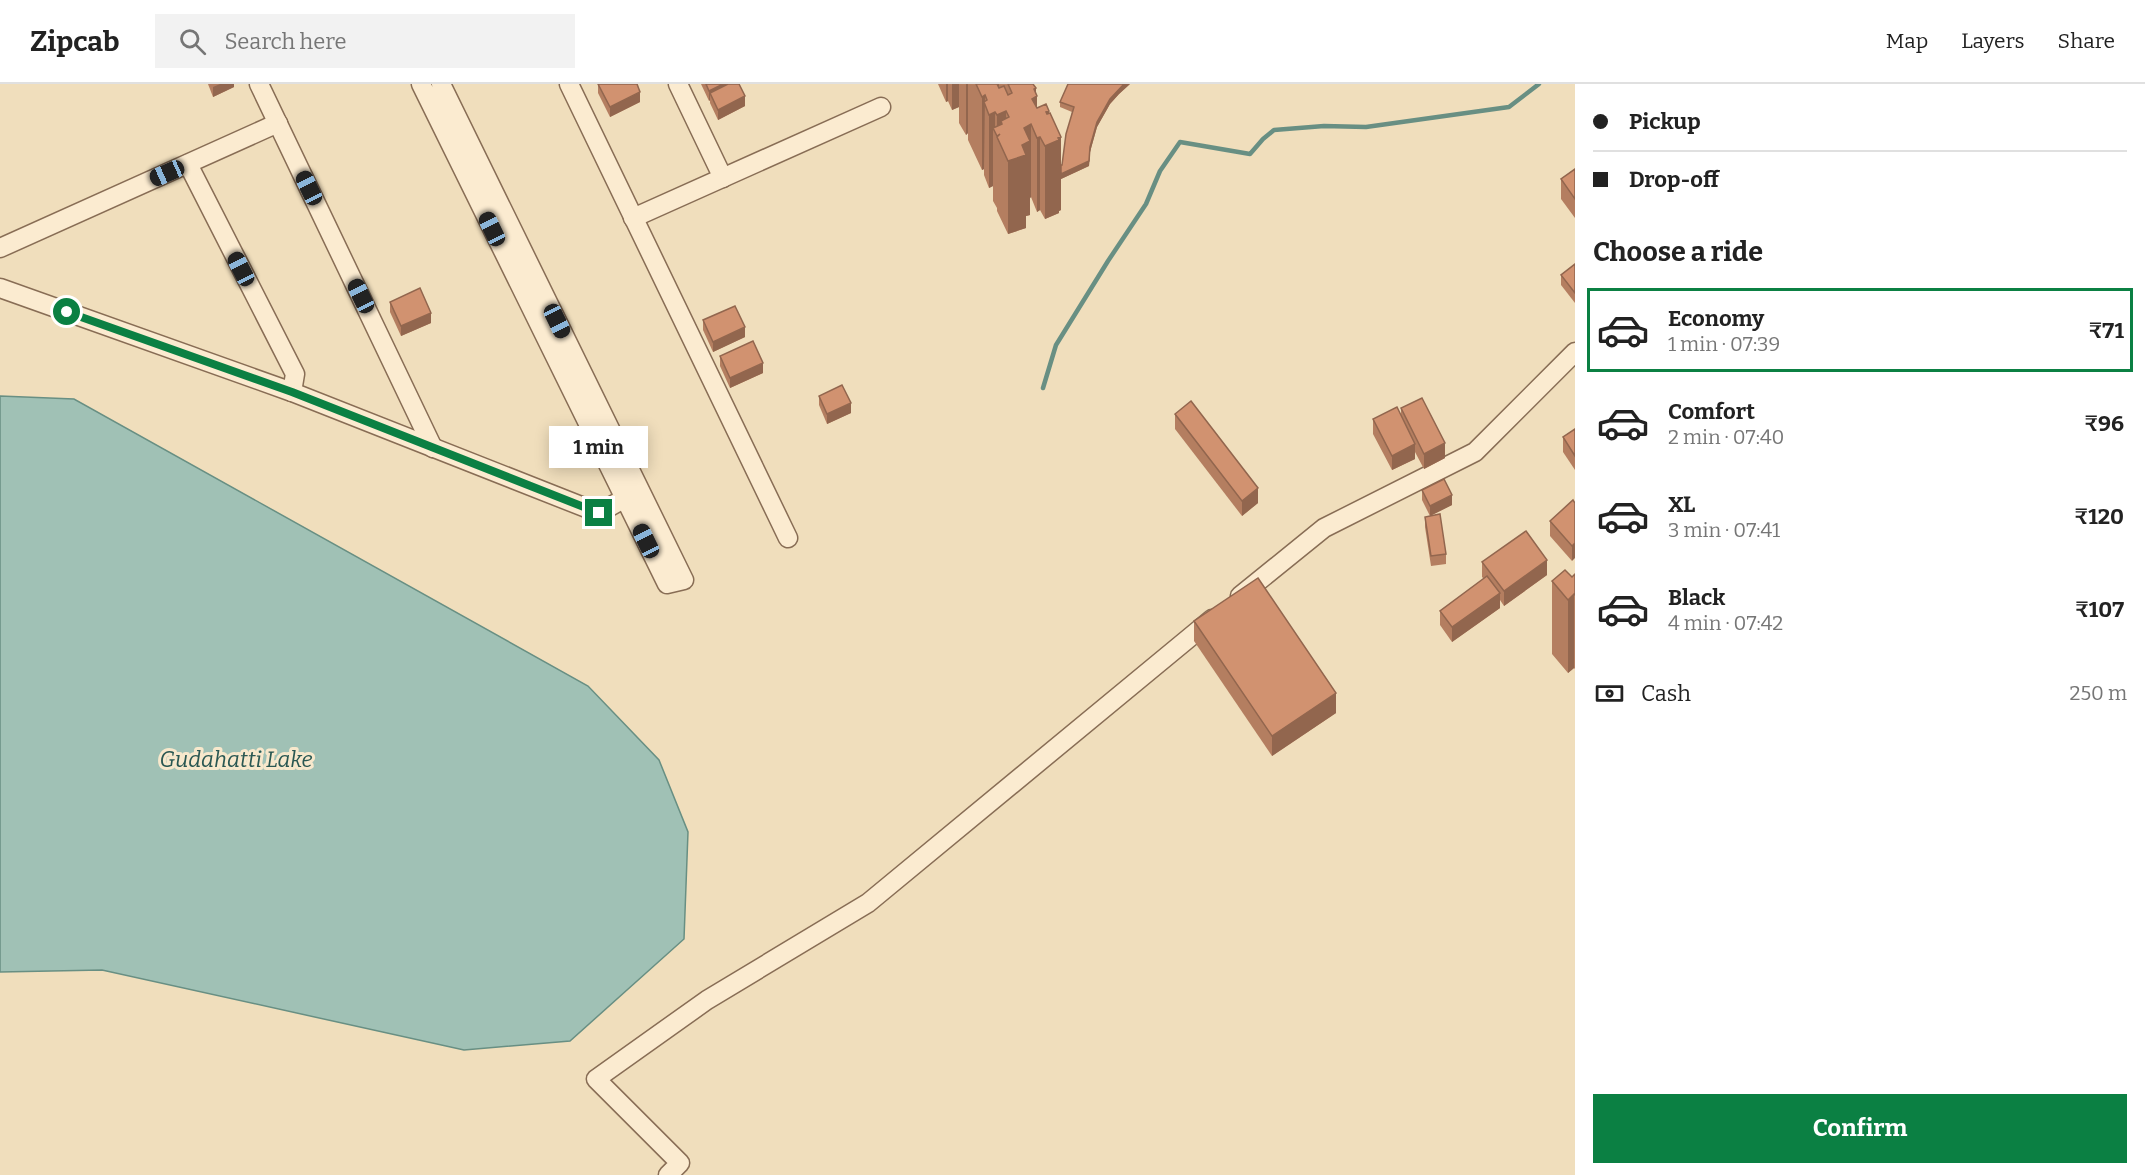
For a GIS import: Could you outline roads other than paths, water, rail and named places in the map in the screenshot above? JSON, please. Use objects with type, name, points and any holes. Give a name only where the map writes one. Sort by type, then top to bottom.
[{"type":"street","points":[[259,84],[433,448]]},
{"type":"street","points":[[421,84],[667,584],[684,580],[441,84]]},
{"type":"street","points":[[568,84],[788,538]]},
{"type":"street","points":[[678,84],[723,178]]},
{"type":"street","points":[[633,218],[881,107]]},
{"type":"street","points":[[0,248],[278,123]]},
{"type":"street","points":[[188,164],[295,374],[292,392]]},
{"type":"street","points":[[0,288],[292,392],[599,513],[624,498]]},
{"type":"street","points":[[668,1175],[680,1163],[596,1079],[707,1000],[868,903],[1324,528],[1475,452],[1575,352]]},
{"type":"water","name":"Gudahatti Lake","points":[[0,396],[74,399],[588,686],[659,760],[688,832],[684,939],[570,1041],[464,1050],[102,970],[0,972]]},
{"type":"waterway","points":[[1043,388],[1056,345],[1146,204],[1160,171],[1180,142],[1250,154],[1274,130],[1324,126],[1366,127],[1509,107],[1539,84]]}]
